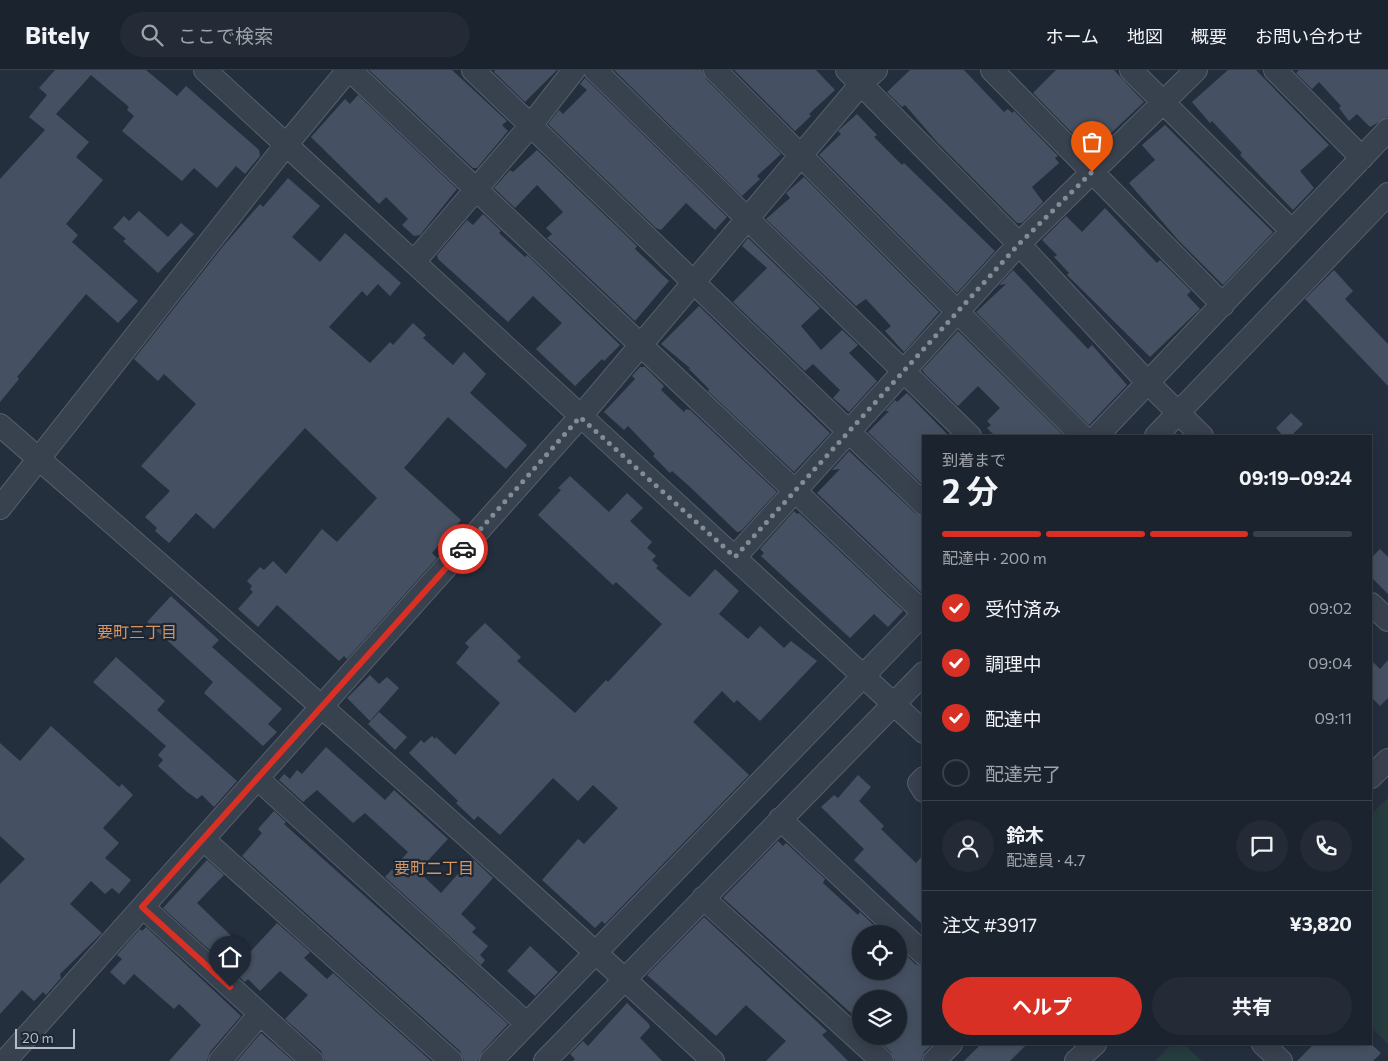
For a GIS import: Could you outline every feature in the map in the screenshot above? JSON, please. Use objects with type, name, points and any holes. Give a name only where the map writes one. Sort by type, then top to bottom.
[{"type":"street","points":[[204,70],[922,730]]},
{"type":"street","points":[[0,508],[40,460],[286,145],[349,70],[642,344],[922,611]]},
{"type":"street","points":[[473,70],[922,502]]},
{"type":"street","points":[[414,262],[531,125],[574,70]]},
{"type":"street","points":[[595,70],[969,435]]},
{"type":"street","points":[[716,70],[1081,435]]},
{"type":"street","points":[[992,70],[1223,305]]},
{"type":"street","points":[[1132,70],[1292,232]]},
{"type":"street","points":[[735,557],[905,372],[1019,244],[1196,70]]},
{"type":"street","points":[[1276,70],[1362,158]]},
{"type":"street","points":[[8,1056],[204,840],[580,417],[801,156],[861,75],[1148,384],[1201,435]]},
{"type":"street","points":[[1098,435],[1388,130]]},
{"type":"street","points":[[1157,435],[1388,194]]},
{"type":"street","points":[[0,425],[322,708],[624,978],[713,1061]]},
{"type":"street","points":[[1372,605],[1388,620]]},
{"type":"street","points":[[490,1061],[922,615]]},
{"type":"street","points":[[545,1061],[922,675]]},
{"type":"street","points":[[1372,776],[1388,760]]},
{"type":"street","points":[[258,779],[527,1024]]},
{"type":"street","points":[[780,819],[922,952]]},
{"type":"street","points":[[204,840],[451,1061]]},
{"type":"street","points":[[703,898],[882,1061]]},
{"type":"street","points":[[142,907],[312,1061]]},
{"type":"street","points":[[220,1061],[260,1014]]},
{"type":"street","points":[[934,1061],[950,1045]]},
{"type":"street","points":[[1076,1061],[1094,1045]]},
{"type":"street","points":[[1264,1045],[1281,1061]]},
{"type":"green space","points":[[1388,798],[1388,1044],[1372,1029],[1372,813]]},
{"type":"green space","points":[[1171,1045],[1185,1045],[1202,1061],[1155,1061]]},
{"type":"building","points":[[55,70],[146,70],[177,96],[186,86],[259,150],[260,156],[245,174],[236,166],[217,188],[194,168],[182,181],[122,131],[134,116],[127,110],[129,107],[91,75],[56,114],[89,142],[76,157],[103,180],[66,224],[78,235],[72,242],[138,301],[118,323],[86,294],[17,377],[19,379],[0,402],[0,179],[45,130],[29,117],[47,95],[39,88]]},
{"type":"building","points":[[369,70],[452,70],[507,121],[502,125],[508,131],[477,168],[473,168]]},
{"type":"building","points":[[495,70],[557,70],[525,102],[494,72]]},
{"type":"building","points":[[614,70],[702,70],[706,79],[781,154],[757,176],[760,179],[742,196]]},
{"type":"building","points":[[734,70],[816,70],[835,90],[809,114],[811,116],[795,131]]},
{"type":"building","points":[[910,70],[964,70],[1004,112],[1008,109],[1012,113],[1014,111],[1058,156],[1055,158],[1059,163],[1032,187],[1043,202],[1022,223],[1017,223],[937,142],[905,105],[902,107],[887,92]]},
{"type":"building","points":[[1056,70],[1114,70],[1144,102],[1091,152],[1033,93]]},
{"type":"building","points":[[1228,70],[1256,70],[1329,145],[1300,171],[1314,188],[1293,210],[1240,155],[1242,153],[1212,121],[1210,123],[1192,102]]},
{"type":"building","points":[[1299,70],[1388,70],[1388,117],[1370,127],[1357,114],[1349,121],[1339,108],[1341,106],[1319,82],[1312,89],[1296,73]]},
{"type":"building","points":[[585,78],[727,217],[715,230],[686,203],[661,230],[656,228],[548,124],[559,110],[563,114],[587,90],[580,84]]},
{"type":"building","points":[[358,95],[457,189],[420,235],[414,236],[402,225],[408,219],[386,197],[379,204],[311,137],[345,99],[350,104]]},
{"type":"building","points":[[857,114],[877,135],[874,137],[902,165],[904,163],[995,251],[957,293],[819,155],[841,134],[838,131]]},
{"type":"building","points":[[1165,125],[1273,232],[1223,285],[1178,240],[1129,183],[1155,160],[1142,145]]},
{"type":"building","points":[[537,150],[637,246],[635,249],[669,281],[635,321],[547,238],[552,234],[546,228],[563,212],[537,185],[515,208],[494,188],[510,170],[513,172]]},
{"type":"building","points":[[804,177],[939,312],[904,352],[885,331],[891,326],[866,299],[856,306],[766,219],[790,198],[786,193]]},
{"type":"building","points":[[288,178],[320,206],[292,237],[320,262],[345,233],[401,283],[390,296],[378,284],[367,296],[362,291],[329,327],[370,363],[390,342],[393,345],[413,323],[426,335],[423,338],[453,365],[464,352],[486,374],[470,393],[527,445],[506,469],[448,417],[404,468],[461,520],[432,553],[437,558],[347,659],[344,656],[339,661],[277,605],[258,627],[238,609],[253,592],[250,589],[252,586],[247,581],[260,567],[264,570],[273,561],[286,574],[322,529],[337,542],[377,498],[305,428],[214,529],[196,513],[169,543],[155,531],[157,528],[145,517],[170,491],[141,466],[196,404],[164,374],[158,381],[134,359],[224,245],[260,204],[263,207]]},
{"type":"building","points":[[1105,208],[1157,263],[1160,260],[1191,291],[1187,295],[1200,309],[1150,357],[1067,275],[1069,273],[1054,257],[1057,255],[1042,240],[1066,216],[1082,232]]},
{"type":"building","points":[[139,211],[168,237],[181,223],[194,234],[158,273],[123,241],[126,239],[113,228],[124,216],[129,221]]},
{"type":"building","points":[[483,214],[501,231],[499,233],[525,257],[527,255],[620,345],[604,361],[602,359],[575,386],[536,349],[562,323],[533,296],[508,322],[438,259],[437,255],[467,220],[473,225]]},
{"type":"building","points":[[748,238],[820,308],[801,326],[821,350],[842,330],[858,345],[849,353],[877,381],[849,412],[833,398],[840,390],[813,364],[805,371],[733,302],[767,268],[742,246]]},
{"type":"building","points":[[1013,270],[1088,349],[1092,345],[1127,385],[1089,425],[976,312],[1006,284],[999,285]]},
{"type":"building","points":[[1334,270],[1353,291],[1345,299],[1388,344],[1388,386],[1305,299]]},
{"type":"building","points":[[699,306],[830,433],[794,472],[708,391],[709,389],[688,368],[691,369],[661,344]]},
{"type":"building","points":[[958,331],[1063,435],[994,435],[987,428],[991,425],[987,421],[1000,408],[978,386],[958,406],[922,370]]},
{"type":"building","points":[[640,367],[645,367],[664,386],[661,390],[684,412],[686,409],[690,410],[777,492],[741,531],[737,532],[672,471],[670,473],[628,426],[624,430],[604,412],[635,379],[632,376]]},
{"type":"building","points":[[907,393],[948,435],[922,435],[922,484],[868,432],[889,411],[885,411],[895,400],[897,402]]},
{"type":"building","points":[[1291,413],[1303,424],[1292,435],[1282,435],[1276,428]]},
{"type":"building","points":[[849,451],[915,513],[922,516],[922,593],[817,493],[840,469],[832,470]]},
{"type":"building","points":[[570,476],[609,512],[627,493],[643,508],[630,521],[652,542],[647,548],[656,556],[652,560],[658,566],[656,568],[688,596],[690,597],[715,569],[739,591],[719,614],[748,639],[760,626],[784,648],[791,641],[817,661],[760,721],[737,700],[734,703],[722,691],[693,722],[749,775],[605,924],[602,921],[595,928],[542,880],[578,839],[584,844],[618,808],[593,785],[578,801],[553,778],[500,835],[478,816],[474,820],[456,803],[458,801],[409,753],[421,740],[424,743],[432,736],[435,739],[436,737],[455,755],[500,703],[456,663],[469,647],[465,643],[485,623],[521,657],[517,661],[575,713],[606,680],[608,682],[662,624],[616,582],[613,585],[538,515],[561,490],[558,488]]},
{"type":"building","points":[[794,511],[797,514],[799,513],[903,611],[888,627],[874,614],[850,638],[761,556],[764,553],[760,549]]},
{"type":"building","points":[[1380,549],[1388,557],[1388,594],[1372,578],[1372,557]]},
{"type":"building","points":[[171,596],[219,640],[212,647],[282,709],[268,724],[277,732],[263,746],[204,693],[213,682],[147,622]]},
{"type":"building","points":[[116,657],[165,701],[157,710],[237,781],[214,807],[202,795],[197,799],[187,792],[158,766],[163,760],[158,755],[166,746],[93,682]]},
{"type":"building","points":[[1388,660],[1388,698],[1380,706],[1372,698],[1372,661],[1380,669]]},
{"type":"building","points":[[370,675],[379,684],[387,677],[399,688],[370,721],[347,698]]},
{"type":"building","points":[[379,712],[407,737],[395,750],[368,724]]},
{"type":"building","points":[[51,726],[119,787],[122,784],[133,795],[103,828],[119,843],[105,858],[131,880],[119,894],[112,888],[105,894],[91,881],[70,904],[102,933],[60,974],[61,978],[46,995],[43,992],[34,1001],[22,990],[0,1014],[0,884],[25,859],[0,836],[0,743],[20,761]]},
{"type":"building","points":[[326,747],[385,800],[394,790],[448,839],[418,871],[441,893],[472,858],[493,878],[461,914],[476,928],[472,932],[488,946],[480,955],[485,960],[481,965],[385,877],[408,852],[365,813],[353,823],[317,790],[303,802],[279,780],[284,774],[290,779],[297,770],[302,774]]},
{"type":"building","points":[[858,775],[871,787],[859,801],[884,826],[881,829],[916,863],[922,856],[922,924],[854,860],[864,849],[821,807],[834,795],[838,798]]},
{"type":"building","points":[[274,811],[286,822],[284,824],[508,1024],[482,1052],[478,1061],[464,1061],[460,1051],[242,856],[262,833],[258,829]]},
{"type":"building","points":[[778,841],[783,846],[786,843],[825,879],[823,883],[858,915],[860,912],[874,925],[852,925],[852,980],[907,980],[907,956],[915,964],[922,966],[922,1045],[932,1045],[924,1052],[921,1061],[895,1061],[891,1052],[883,1045],[907,1045],[907,990],[852,990],[852,1014],[723,898]]},
{"type":"building","points":[[207,860],[224,875],[197,903],[249,953],[277,923],[310,952],[304,958],[327,979],[333,973],[431,1061],[325,1061],[321,1051],[285,1019],[308,995],[280,971],[260,991],[248,979],[245,982],[163,908]]},
{"type":"building","points":[[704,917],[827,1031],[822,1035],[848,1061],[766,1061],[786,1041],[746,1005],[716,1036],[647,975]]},
{"type":"building","points":[[146,927],[241,1016],[210,1052],[207,1061],[169,1061],[201,1025],[179,1004],[174,1009],[134,974],[124,985],[110,972],[122,959],[117,955],[140,929],[142,931]]},
{"type":"building","points":[[530,946],[558,972],[535,996],[507,971]]},
{"type":"building","points":[[627,1003],[649,1024],[650,1027],[640,1038],[662,1061],[573,1061],[575,1059],[570,1054],[583,1041],[588,1046]]},
{"type":"building","points":[[261,1033],[293,1061],[237,1061]]},
{"type":"building","points":[[980,1045],[1026,1045],[1010,1061],[964,1061]]},
{"type":"building","points":[[1313,1045],[1372,1045],[1381,1053],[1373,1061],[1297,1061]]},
{"type":"way so far","points":[[463,549],[580,417],[735,557],[905,372],[1019,244],[1092,172]]},
{"type":"district","name":"要町三丁目","points":[[137,631]]},
{"type":"district","name":"要町二丁目","points":[[434,867]]},
{"type":"route","points":[[230,987],[142,907],[463,549]]}]
